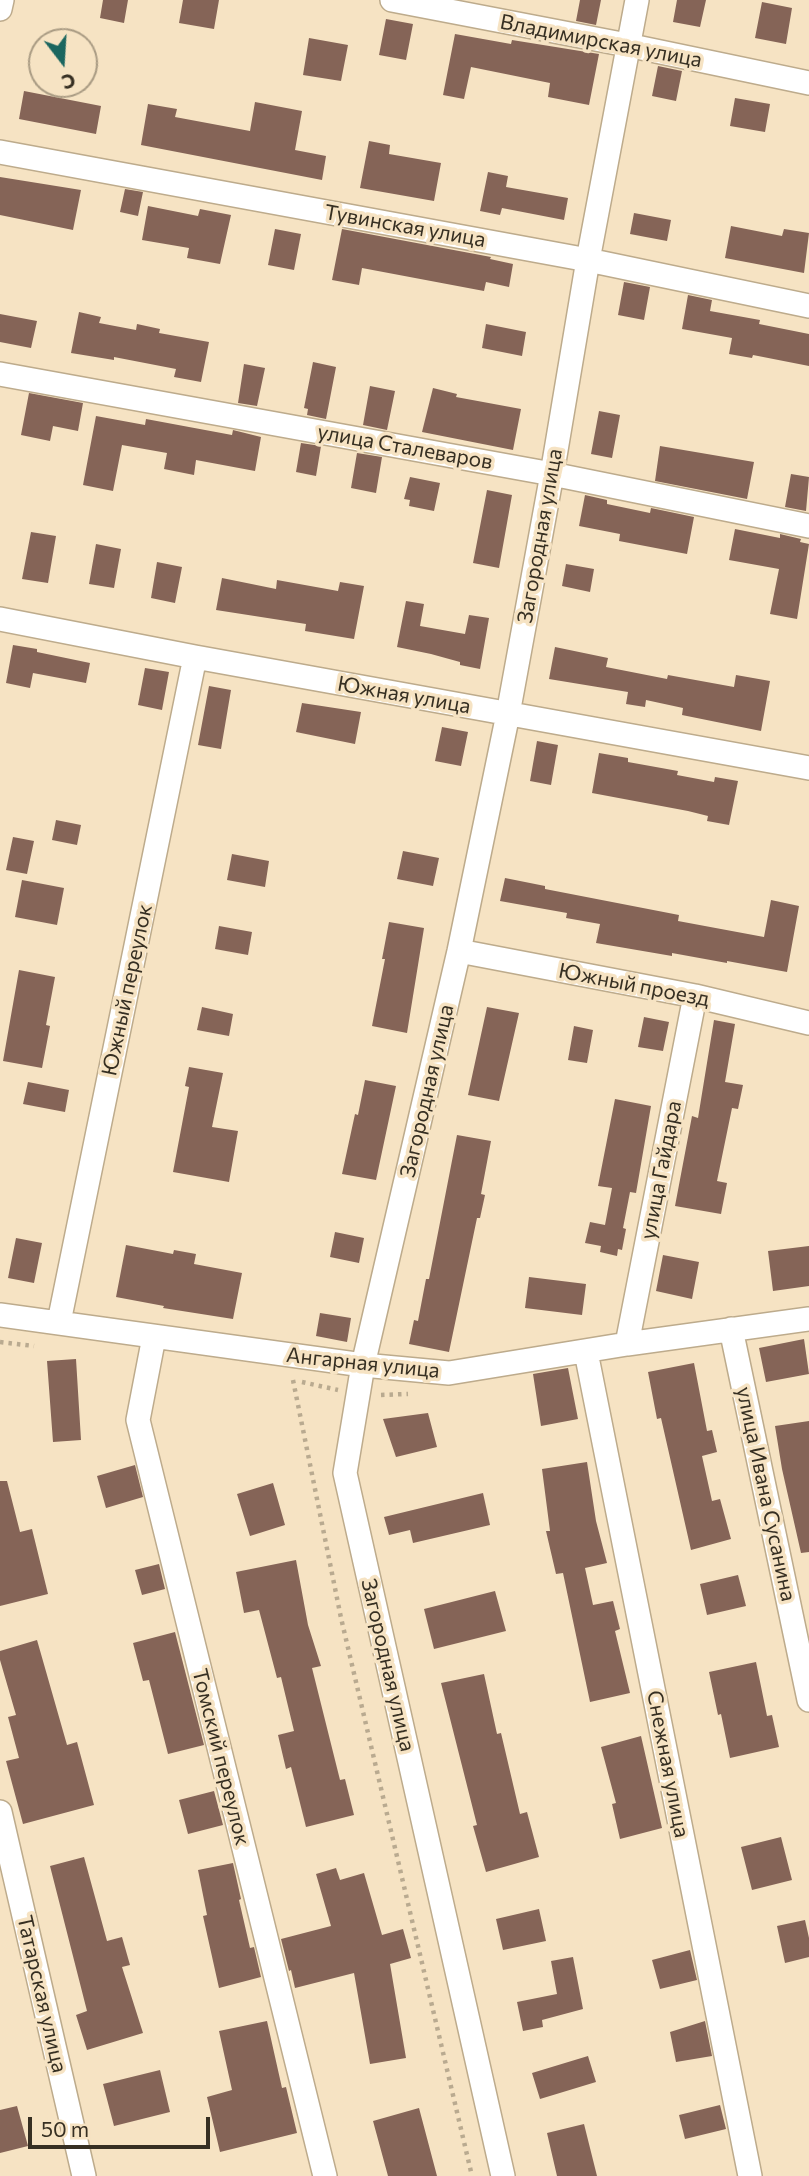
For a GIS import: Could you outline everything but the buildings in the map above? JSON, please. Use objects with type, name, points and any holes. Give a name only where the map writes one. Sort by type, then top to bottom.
[{"type":"street","points":[[0,9],[2,0]]},
{"type":"street","name":"Владимирская улица","points":[[392,0],[809,83]]},
{"type":"street","name":"Загородная улица","points":[[503,2176],[345,1473],[363,1365],[459,951],[508,714],[637,0]]},
{"type":"street","name":"Тувинская улица","points":[[0,152],[588,260],[809,306]]},
{"type":"street","name":"улица Сталеваров","points":[[0,374],[552,474],[809,526]]},
{"type":"street","name":"Южная улица","points":[[0,619],[809,768]]},
{"type":"street","name":"Южный переулок","points":[[59,1322],[195,657]]},
{"type":"street","name":"Южный проезд","points":[[459,951],[695,996],[809,1023]]},
{"type":"street","name":"улица Гайдара","points":[[627,1345],[695,996]]},
{"type":"street","name":"Ангарная улица","points":[[0,1314],[363,1365],[449,1373],[809,1319]]},
{"type":"street","name":"улица Ивана Сусанина","points":[[731,1329],[809,1700]]},
{"type":"street","name":"Томский переулок","points":[[154,1337],[138,1420],[326,2176]]},
{"type":"street","name":"Снежная улица","points":[[586,1352],[750,2176]]},
{"type":"street","name":"Татарская улица","points":[[0,1812],[84,2176]]},
{"type":"path","points":[[293,1380],[341,1618],[472,2176]]}]
